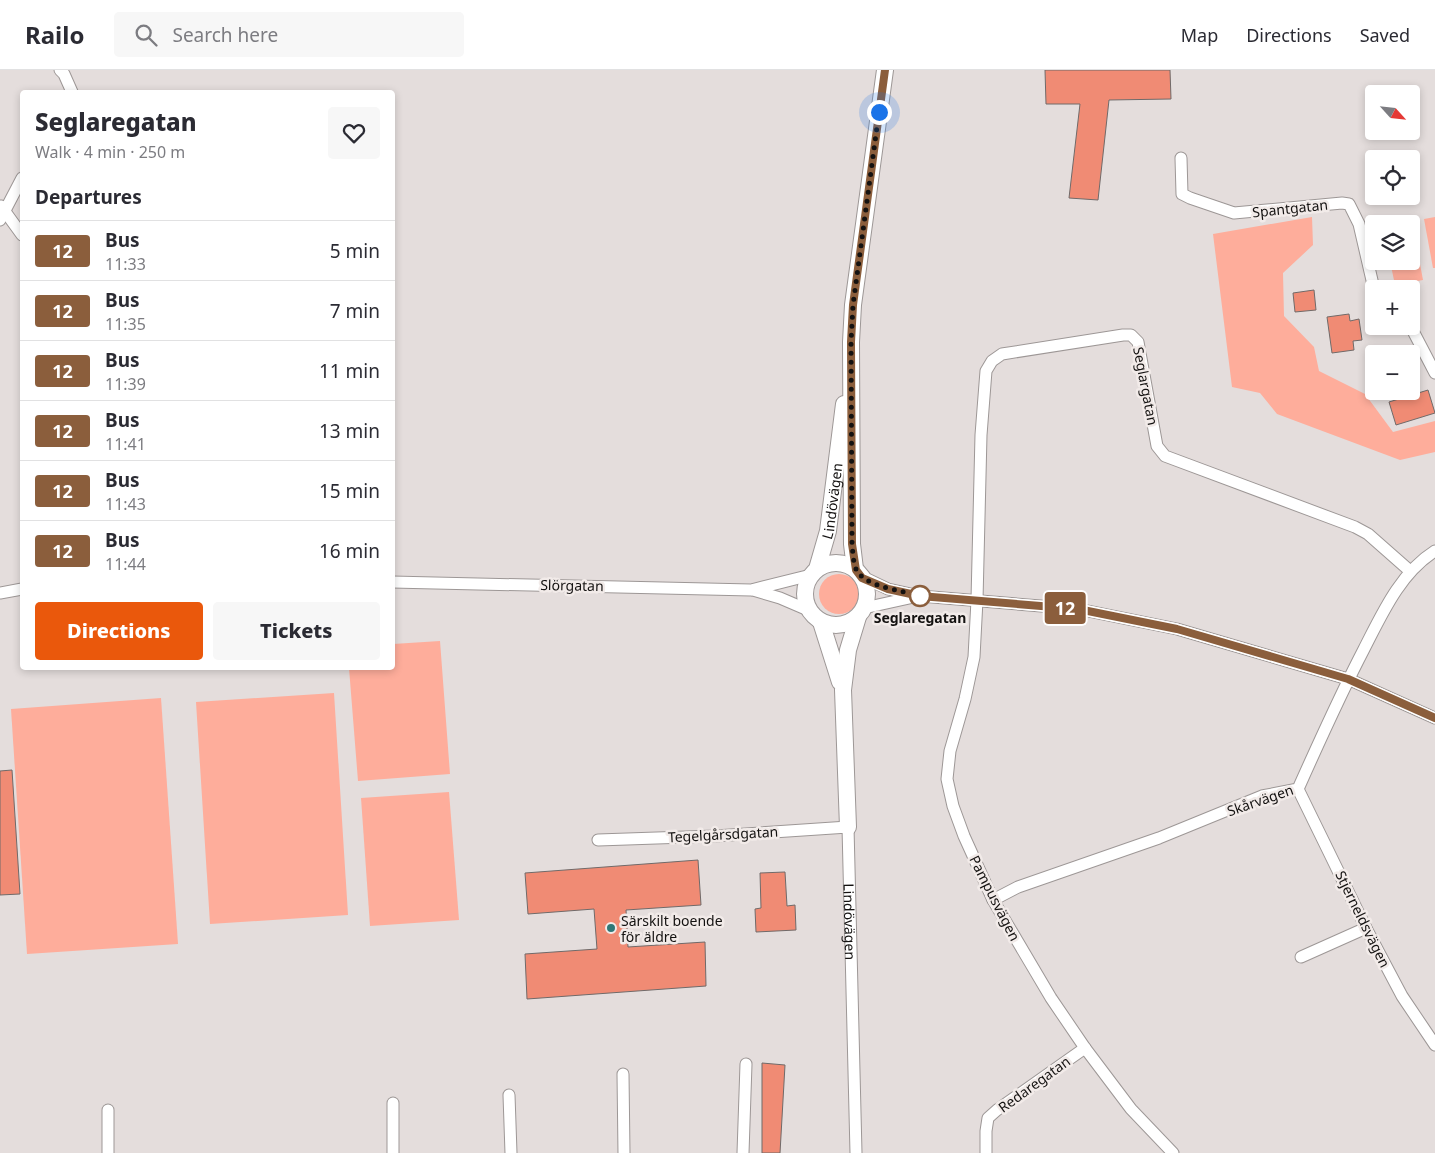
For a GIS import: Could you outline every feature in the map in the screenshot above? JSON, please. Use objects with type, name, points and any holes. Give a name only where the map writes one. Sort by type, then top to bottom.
[{"type":"main road","name":"Lindövägen","points":[[859,574],[852,544],[851,342],[853,305],[885,70]]},
{"type":"main road","name":"Lindövägen","points":[[814,572],[828,531],[851,342]]},
{"type":"main road","points":[[836,563],[846,564],[859,574],[867,588],[867,598],[861,612],[849,622],[839,626],[830,625],[821,622],[808,610],[804,592],[814,572],[826,564],[836,563]]},
{"type":"main road","name":"Lindövägen","points":[[848,827],[843,690],[848,650],[861,612]]},
{"type":"main road","name":"Lindövägen","points":[[821,622],[843,690]]},
{"type":"street","points":[[60,70],[64,74],[71,90]]},
{"type":"street","name":"Spantgatan","points":[[1181,158],[1182,194],[1234,213],[1342,203],[1349,204],[1359,224],[1372,280]]},
{"type":"street","points":[[20,181],[1,212],[20,233]]},
{"type":"street","name":"Seglargatan","points":[[977,600],[981,435],[986,371],[992,361],[1002,354],[1123,335],[1132,336],[1138,342],[1157,446],[1165,456],[1355,527],[1368,534],[1410,572]]},
{"type":"street","points":[[1415,335],[1435,372]]},
{"type":"street","name":"Skårvägen","points":[[993,900],[1018,887],[1159,838],[1262,796],[1298,789],[1348,679],[1388,602],[1410,572],[1435,551]]},
{"type":"street","name":"Slörgatan","points":[[751,590],[814,572]]},
{"type":"street","points":[[859,574],[888,589],[920,596],[1078,609],[1177,629],[1348,679],[1435,718]]},
{"type":"street","name":"Slörgatan","points":[[395,582],[751,590],[780,598],[808,610]]},
{"type":"street","points":[[0,593],[20,589]]},
{"type":"street","points":[[861,612],[920,596]]},
{"type":"street","name":"Pampusvägen","points":[[977,600],[974,658],[965,699],[950,751],[947,779],[953,806],[993,900],[1051,998],[1085,1048],[1131,1109],[1172,1153]]},
{"type":"street","name":"Stjerneldsvägen","points":[[1298,789],[1339,869],[1366,928],[1402,996],[1435,1045]]},
{"type":"street","name":"Tegelgårsdgatan","points":[[598,840],[848,827]]},
{"type":"street","name":"Lindövägen","points":[[848,827],[856,1153]]},
{"type":"street","points":[[1301,957],[1366,928]]},
{"type":"street","name":"Redaregatan","points":[[986,1153],[988,1118],[1085,1048]]},
{"type":"street","points":[[743,1153],[746,1064]]},
{"type":"street","points":[[623,1074],[624,1153]]},
{"type":"street","points":[[510,1095],[511,1153]]},
{"type":"street","points":[[393,1103],[393,1153]]},
{"type":"street","points":[[108,1110],[108,1153]]},
{"type":"shaded area","points":[[1312,217],[1313,245],[1283,273],[1284,316],[1314,347],[1319,371],[1365,394],[1365,400],[1369,400],[1393,432],[1435,421],[1435,452],[1400,460],[1277,414],[1260,393],[1232,387],[1213,234]]},
{"type":"shaded area","points":[[1435,217],[1435,268],[1433,268],[1424,219]]},
{"type":"shaded area","points":[[1420,264],[1423,280],[1394,280],[1392,270],[1420,270]]},
{"type":"shaded area","points":[[839,574],[853,580],[859,594],[853,608],[839,614],[825,608],[819,594],[825,580]]},
{"type":"shaded area","points":[[440,641],[450,774],[358,781],[349,670],[395,670],[395,644]]},
{"type":"shaded area","points":[[334,693],[348,915],[210,924],[196,702]]},
{"type":"shaded area","points":[[161,698],[178,944],[27,954],[11,709]]},
{"type":"shaded area","points":[[449,792],[459,920],[370,926],[361,798]]},
{"type":"building","points":[[1045,70],[1170,70],[1171,99],[1109,100],[1098,200],[1069,198],[1080,104],[1046,104]]},
{"type":"building","points":[[1314,290],[1316,310],[1295,312],[1293,293]]},
{"type":"building","points":[[1349,314],[1350,321],[1359,319],[1362,340],[1353,341],[1354,350],[1332,353],[1327,317]]},
{"type":"building","points":[[1428,390],[1435,413],[1396,425],[1389,402],[1396,400],[1420,400],[1420,392]]},
{"type":"building","points":[[12,770],[20,894],[0,895],[0,771]]},
{"type":"building","name":"Särskilt boende för äldre","points":[[698,860],[701,905],[626,910],[628,947],[705,942],[706,986],[527,999],[525,954],[597,949],[594,909],[528,914],[525,873]]},
{"type":"building","points":[[785,872],[787,906],[795,905],[796,930],[756,932],[755,909],[761,908],[760,873]]},
{"type":"building","points":[[762,1063],[785,1065],[780,1153],[762,1153]]},
{"type":"bus line","name":"12","points":[[885,70],[864,217],[853,305],[851,342],[852,544],[856,570],[862,578],[888,589],[920,596],[1078,609],[1177,629],[1348,679],[1435,718]]},
{"type":"place","name":"Seglaregatan","points":[[920,596]]},
{"type":"place","name":"Särskilt boende för äldre","points":[[611,928]]},
{"type":"route","points":[[879,112],[853,305],[851,342],[852,544],[856,570],[862,578],[888,589],[920,596]]}]
